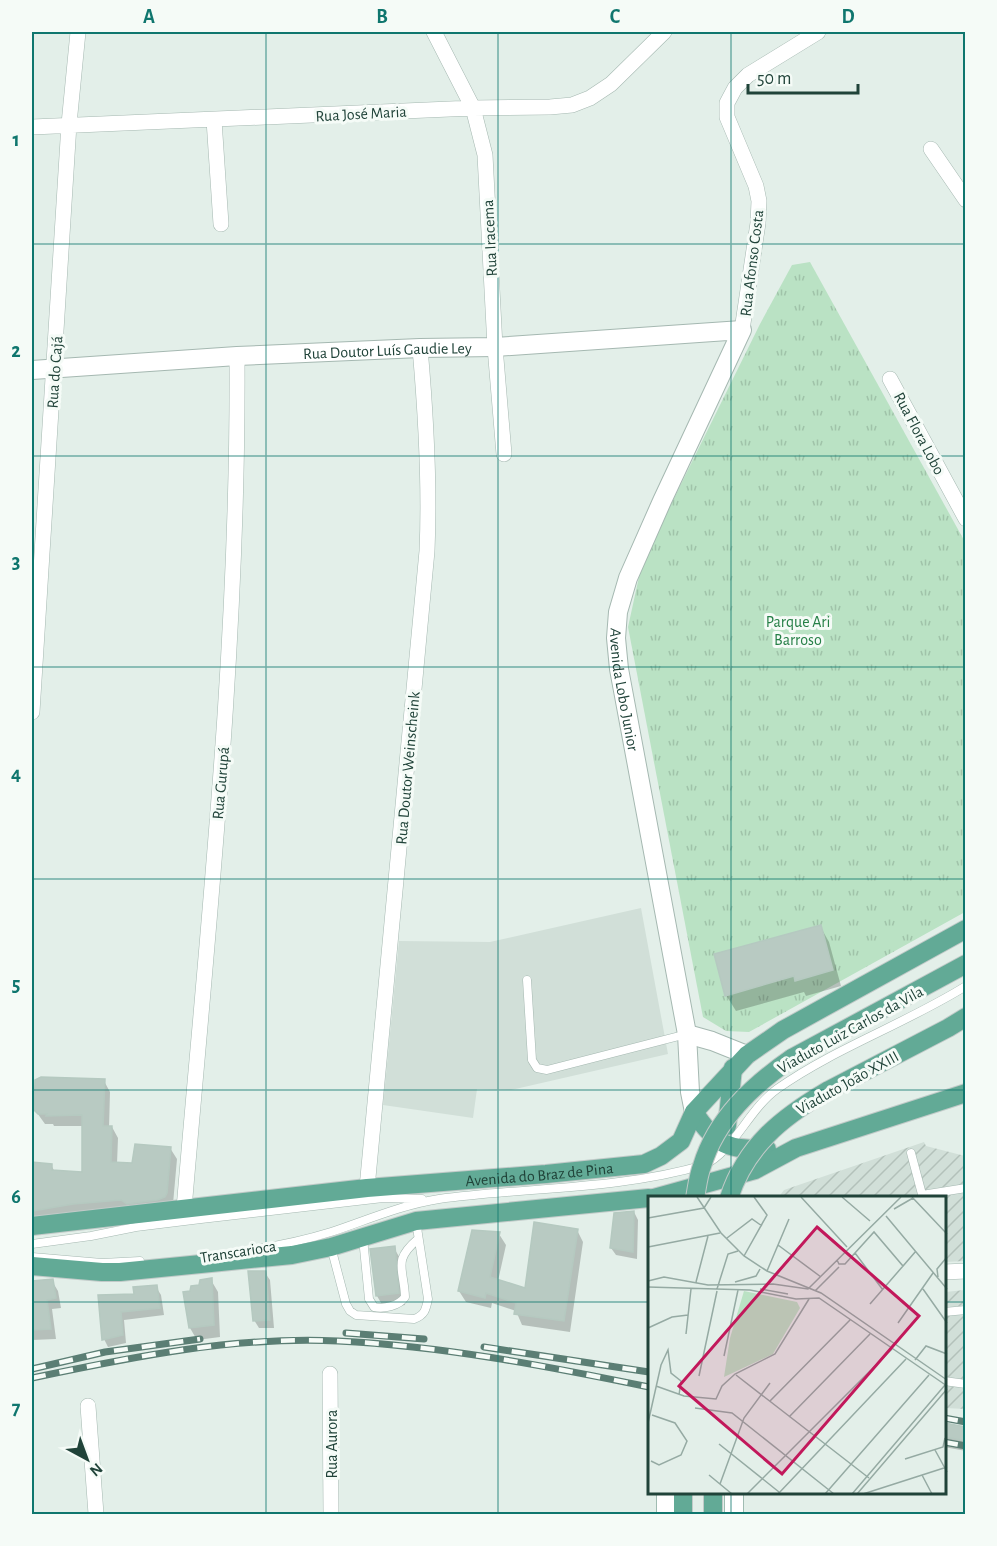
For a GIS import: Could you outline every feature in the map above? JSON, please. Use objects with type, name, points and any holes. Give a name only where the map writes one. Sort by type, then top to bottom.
[{"type":"main road","name":"Avenida do Braz de Pina","points":[[32,1226],[367,1188],[644,1164],[673,1149],[681,1141],[694,1112],[747,1055],[783,1030],[966,929]]},
{"type":"main road","name":"Viaduto Luiz Carlos da Vila","points":[[696,1196],[705,1158],[730,1113],[757,1084],[792,1058],[966,964]]},
{"type":"main road","name":"Viaduto João XXIII","points":[[730,1196],[735,1179],[747,1160],[769,1132],[790,1114],[827,1091],[938,1034],[966,1017]]},
{"type":"main road","points":[[733,1068],[727,1116],[727,1126],[733,1145]]},
{"type":"main road","points":[[663,1196],[755,1170],[796,1148],[966,1093]]},
{"type":"main road","points":[[694,1112],[711,1135],[733,1145],[796,1148]]},
{"type":"main road","points":[[32,1266],[120,1272],[292,1255],[331,1247],[363,1237],[648,1198]]},
{"type":"main road","points":[[683,1495],[683,1515]]},
{"type":"main road","points":[[713,1495],[713,1515]]},
{"type":"street","name":"Rua do Cajá","points":[[32,712],[69,124],[78,32]]},
{"type":"street","name":"Rua Iracema","points":[[434,32],[473,108],[485,155],[495,347],[504,454]]},
{"type":"street","name":"Rua José Maria","points":[[32,127],[572,105],[590,98],[611,84],[664,32]]},
{"type":"street","name":"Rua Afonso Costa","points":[[742,330],[758,223],[759,201],[756,186],[727,117],[727,103],[735,88],[748,75],[818,32]]},
{"type":"street","points":[[213,120],[221,224]]},
{"type":"street","points":[[931,149],[966,200]]},
{"type":"street","name":"Rua Doutor Luís Gaudie Ley","points":[[32,370],[237,356],[495,347],[742,330]]},
{"type":"street","name":"Avenida Lobo Junior","points":[[694,1112],[690,1092],[687,1034],[619,669],[616,638],[618,612],[628,578],[742,330]]},
{"type":"street","name":"Rua Doutor Weinscheink","points":[[367,1188],[427,551],[428,451],[420,348]]},
{"type":"street","name":"Rua Gurupá","points":[[184,1209],[229,670],[238,474],[237,356]]},
{"type":"street","name":"Rua Flora Lobo","points":[[890,379],[966,519]]},
{"type":"street","points":[[687,1034],[747,1055]]},
{"type":"street","points":[[946,1272],[966,1271]]},
{"type":"street","name":"Rua Aurora","points":[[330,1374],[331,1515]]},
{"type":"street","points":[[88,1406],[96,1515]]},
{"type":"street","points":[[666,1495],[666,1515]]},
{"type":"street","points":[[734,1495],[734,1515]]},
{"type":"lane","points":[[527,980],[532,1060],[537,1068],[546,1070],[687,1034]]},
{"type":"lane","name":"Transcarioca","points":[[32,1257],[102,1263],[209,1257],[298,1241],[399,1207],[439,1199],[634,1181],[704,1165],[733,1145],[760,1103],[795,1077],[966,986]]},
{"type":"lane","points":[[911,1153],[922,1196]]},
{"type":"lane","points":[[927,1196],[966,1188]]},
{"type":"lane","name":"Transcarioca","points":[[32,1244],[136,1227],[383,1198],[439,1199]]},
{"type":"lane","points":[[363,1237],[369,1299],[374,1306],[379,1308],[397,1305],[405,1297],[400,1262],[417,1230]]},
{"type":"lane","points":[[331,1247],[346,1304],[350,1311],[356,1315],[414,1319],[420,1317],[426,1310],[428,1299],[417,1230]]},
{"type":"lane","points":[[946,1312],[966,1310]]},
{"type":"lane","points":[[946,1381],[966,1383]]},
{"type":"shaded area","points":[[641,908],[668,1054],[511,1090],[477,1089],[473,1118],[383,1105],[399,941],[490,942]]},
{"type":"shaded area","points":[[924,1142],[926,1146],[965,1156],[965,1261],[946,1262],[946,1196],[780,1196],[784,1190]]},
{"type":"shaded area","points":[[965,1290],[965,1409],[946,1408],[946,1292]]},
{"type":"green space","name":"Parque Ari Barroso","points":[[810,262],[965,542],[965,912],[749,1032],[726,1031],[703,1017],[628,627],[642,563],[760,324],[792,265]]},
{"type":"building","points":[[821,925],[833,970],[795,981],[794,976],[725,996],[714,954]]},
{"type":"building","points":[[41,1077],[105,1079],[103,1126],[112,1126],[111,1162],[132,1163],[135,1144],[171,1147],[165,1197],[127,1204],[121,1200],[73,1204],[32,1211],[32,1162],[52,1164],[52,1170],[82,1172],[82,1115],[46,1116],[47,1114],[38,1114],[34,1110],[35,1080]]},
{"type":"building","points":[[634,1211],[633,1252],[610,1248],[614,1213]]},
{"type":"building","points":[[534,1222],[578,1229],[564,1321],[514,1314],[516,1303],[486,1293],[485,1298],[458,1291],[472,1230],[500,1232],[490,1277],[525,1288]]},
{"type":"building","points":[[395,1246],[399,1293],[376,1296],[370,1249]]},
{"type":"building","points":[[248,1271],[266,1271],[270,1320],[253,1321]]},
{"type":"building","points":[[212,1278],[214,1325],[189,1328],[183,1292],[190,1291],[191,1286],[199,1285],[200,1280]]},
{"type":"building","points":[[53,1279],[56,1298],[47,1300],[51,1329],[32,1330],[32,1281]]},
{"type":"building","points":[[157,1285],[160,1308],[121,1312],[123,1335],[102,1340],[98,1295],[134,1294],[133,1287]]},
{"type":"building","points":[[946,1423],[966,1427],[966,1441],[946,1437]]},
{"type":"railway","points":[[346,1333],[424,1339]]},
{"type":"railway","points":[[32,1369],[105,1352],[200,1339]]},
{"type":"railway","points":[[32,1378],[184,1350],[299,1340],[338,1341],[455,1352],[648,1387]]},
{"type":"railway","points":[[484,1347],[648,1372]]},
{"type":"railway","points":[[946,1418],[966,1422]]},
{"type":"railway","points":[[946,1442],[966,1446]]}]
